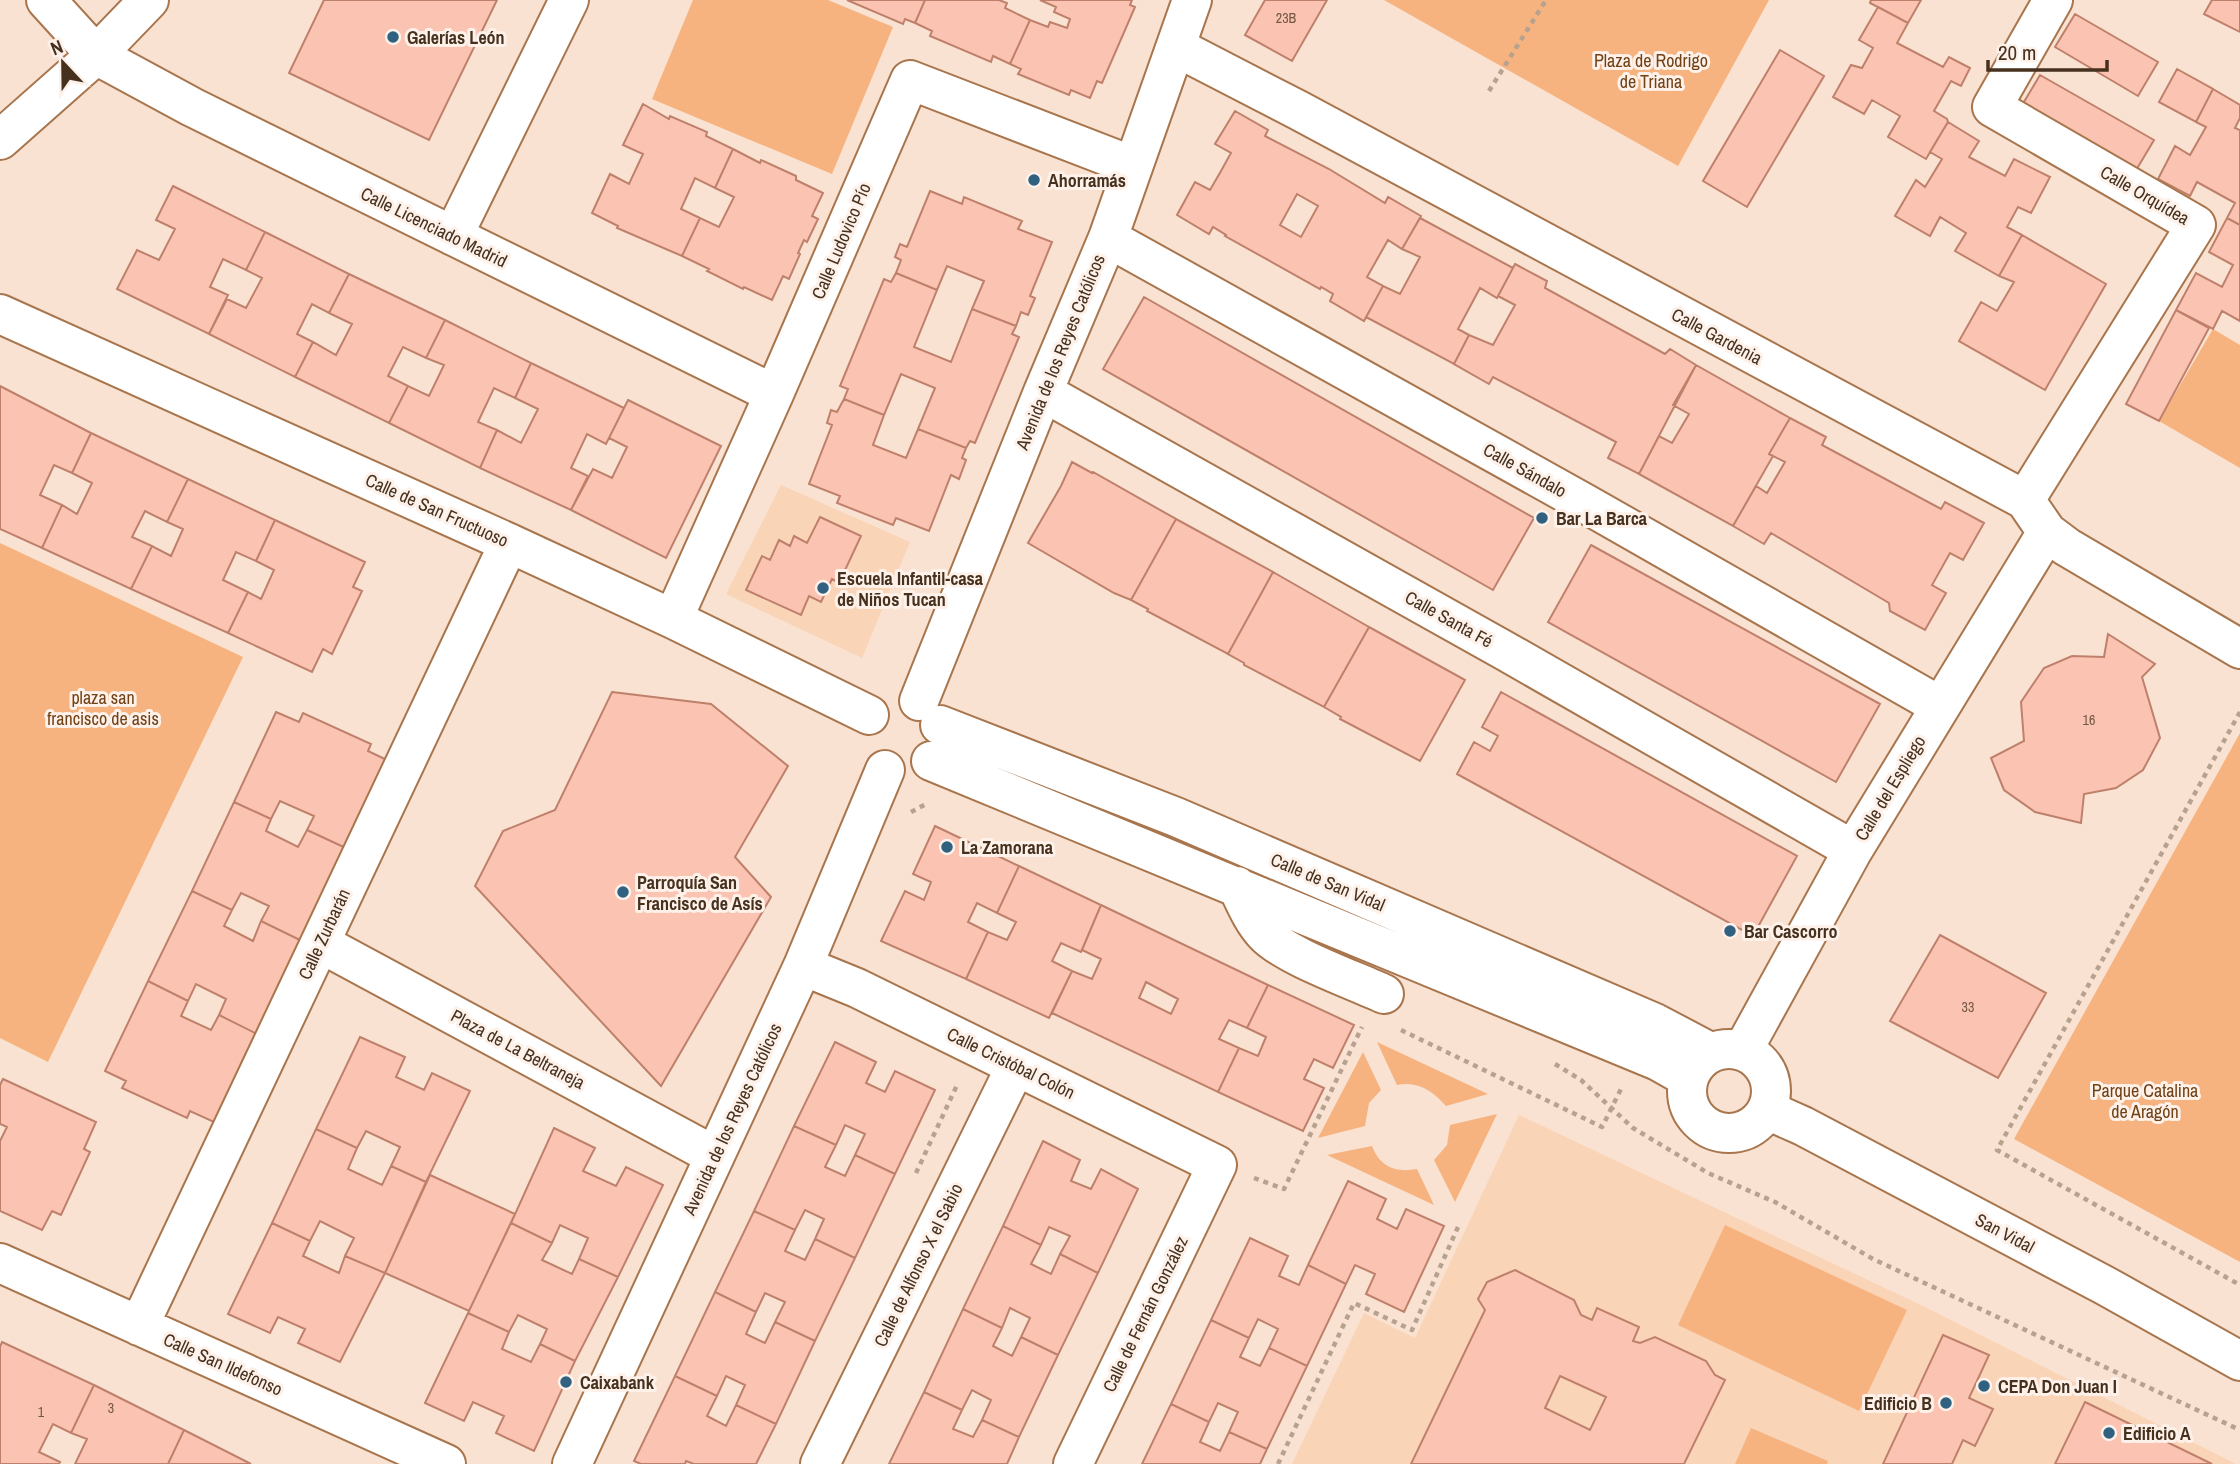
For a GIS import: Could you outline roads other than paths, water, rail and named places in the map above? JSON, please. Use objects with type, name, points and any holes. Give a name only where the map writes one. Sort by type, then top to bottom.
[{"type":"street","name":"Calle Licenciado Madrid","points":[[46,0],[96,55],[191,107],[774,394]]},
{"type":"street","points":[[8,119],[96,55],[149,0]]},
{"type":"street","points":[[453,236],[569,0]]},
{"type":"street","name":"Avenida de los Reyes Católicos","points":[[930,729],[1043,392],[1108,238],[1192,0]]},
{"type":"street","name":"Calle Orquídea","points":[[2025,500],[2196,225],[1992,107],[2053,0]]},
{"type":"street","name":"Calle Gardenia","points":[[1176,47],[2025,500],[2046,532],[2067,547],[2240,649]]},
{"type":"street","name":"Calle Ludovico Pío","points":[[673,619],[911,80],[1133,166]]},
{"type":"street","name":"Calle Sándalo","points":[[1108,238],[1574,497],[1940,706]]},
{"type":"street","name":"Calle de San Fructuoso","points":[[0,314],[509,543],[673,619],[869,715]]},
{"type":"street","name":"Calle Santa Fé","points":[[1043,392],[1853,850]]},
{"type":"street","name":"Calle del Espliego","points":[[1714,1060],[1853,850],[2046,532]]},
{"type":"street","name":"Calle Zurbarán","points":[[139,1325],[509,543]]},
{"type":"street","points":[[930,729],[909,773],[885,770],[867,752],[864,727],[869,715],[878,705],[901,697],[930,729],[1237,886],[1658,1061],[1756,1058],[1766,1069],[1771,1087],[1767,1110],[1758,1122],[1745,1130],[1737,1133],[1717,1132],[1704,1126],[1694,1116],[1686,1097],[1714,1060]]},
{"type":"street","name":"Calle de San Vidal","points":[[930,729],[1176,817],[1655,1023],[1714,1060]]},
{"type":"street","name":"Avenida de los Reyes Católicos","points":[[572,1464],[803,966],[885,770]]},
{"type":"street","points":[[1237,886],[1264,934],[1380,1014]]},
{"type":"street","name":"Plaza de La Beltraneja","points":[[320,943],[715,1156]]},
{"type":"street","name":"Calle Cristóbal Colón","points":[[803,966],[858,988],[1217,1165]]},
{"type":"street","name":"Calle de Alfonso X el Sabio","points":[[820,1464],[1016,1066]]},
{"type":"street","name":"San Vidal","points":[[1767,1110],[1803,1126],[2092,1279],[2240,1361]]},
{"type":"street","name":"Calle de Fernán González","points":[[1073,1464],[1217,1165]]},
{"type":"street","name":"Calle San Ildefonso","points":[[0,1263],[446,1464]]},
{"type":"place","name":"Galerías León","points":[[393,37]]},
{"type":"place","name":"Ahorramás","points":[[1034,180]]},
{"type":"place","name":"Bar La Barca","points":[[1542,518]]},
{"type":"place","name":"Escuela Infantil-casa de Niños Tucan","points":[[823,588]]},
{"type":"place","name":"La Zamorana","points":[[947,847]]},
{"type":"place","name":"Parroquía San Francisco de Asís","points":[[623,892]]},
{"type":"place","name":"Bar Cascorro","points":[[1730,931]]},
{"type":"place","name":"Caixabank","points":[[566,1382]]},
{"type":"place","name":"CEPA Don Juan I","points":[[1984,1386]]},
{"type":"place","name":"Edificio B","points":[[1946,1403]]},
{"type":"place","name":"Edificio A","points":[[2109,1433]]},
{"type":"park label","name":"Plaza de Rodrigo de Triana","points":[[1651,70]]},
{"type":"park label","name":"plaza san francisco de asis","points":[[103,707]]},
{"type":"park label","name":"Parque Catalina de Aragón","points":[[2145,1100]]}]
